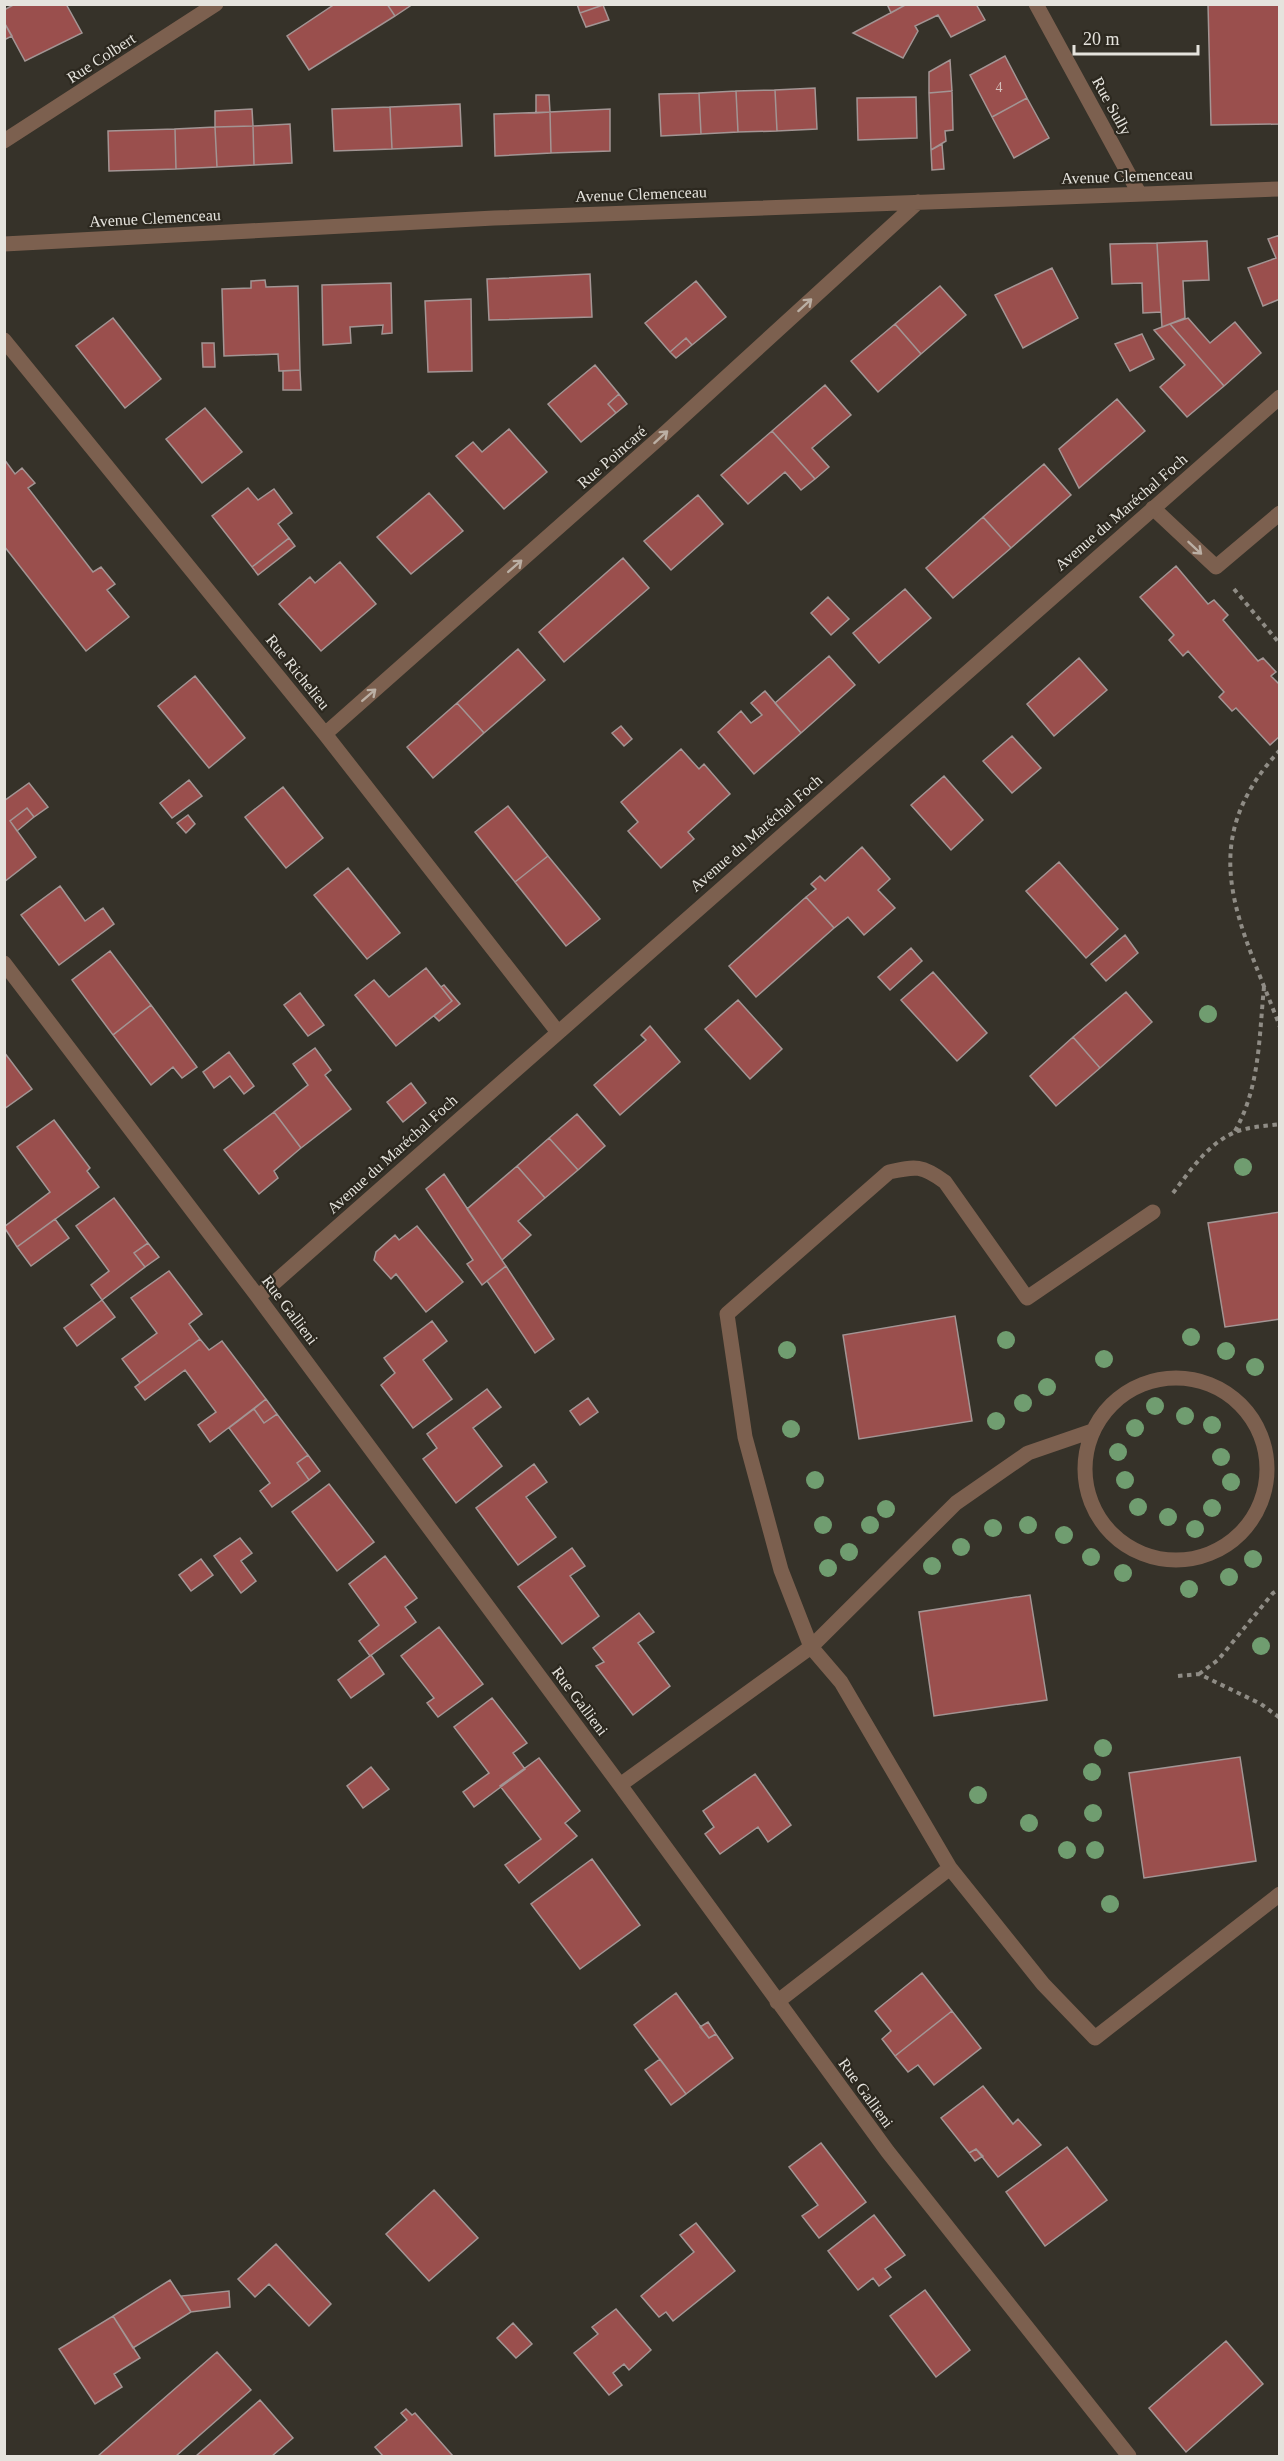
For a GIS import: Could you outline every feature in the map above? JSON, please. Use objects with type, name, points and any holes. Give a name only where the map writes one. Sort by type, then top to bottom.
[{"type":"street","name":"Rue Colbert","points":[[4,141],[216,4]]},
{"type":"street","name":"Rue Sully","points":[[1036,4],[1139,193]]},
{"type":"street","name":"Avenue Clemenceau","points":[[4,244],[494,218],[1280,189]]},
{"type":"street","name":"Rue Poincaré","points":[[325,734],[665,434],[918,202]]},
{"type":"street","name":"Rue Richelieu","points":[[4,340],[325,734],[557,1031]]},
{"type":"street","name":"Avenue du Maréchal Foch","points":[[258,1297],[557,1031],[1280,397]]},
{"type":"street","points":[[1153,508],[1216,567],[1280,513]]},
{"type":"street","name":"Rue Gallieni","points":[[4,963],[258,1297],[620,1785],[888,2152],[1130,2457]]},
{"type":"street","points":[[1153,1212],[1027,1298],[945,1182],[928,1169],[909,1167],[889,1172],[727,1314],[745,1437],[781,1570],[811,1647],[841,1682],[950,1868],[1043,1984],[1095,2038],[1280,1894]]},
{"type":"street","points":[[620,1785],[811,1647],[956,1503],[1028,1453],[1092,1431],[1108,1407],[1131,1389],[1157,1379],[1186,1378],[1214,1386],[1238,1401],[1252,1418],[1265,1450],[1267,1479],[1259,1507],[1243,1531],[1221,1548],[1194,1559],[1172,1562],[1138,1552],[1114,1537],[1096,1514],[1085,1487],[1084,1459],[1092,1431]]},
{"type":"street","points":[[777,2002],[950,1868]]},
{"type":"path","points":[[1216,567],[1280,644]]},
{"type":"path","points":[[1280,750],[1266,765],[1243,802],[1234,826],[1229,862],[1230,884],[1235,907],[1280,1027]]},
{"type":"path","points":[[1234,1132],[1245,1113],[1254,1088],[1264,985]]},
{"type":"path","points":[[1153,1212],[1174,1193],[1193,1166],[1217,1142],[1234,1132],[1280,1124]]},
{"type":"path","points":[[1178,1676],[1199,1674],[1218,1660],[1273,1593],[1280,1589]]},
{"type":"path","points":[[1199,1674],[1261,1704],[1280,1718]]},
{"type":"building","points":[[15,4],[66,4],[82,33],[25,61],[4,22],[4,10]]},
{"type":"building","points":[[335,4],[387,4],[395,16],[309,70],[287,36]]},
{"type":"building","points":[[387,4],[413,4],[395,16]]},
{"type":"building","points":[[577,4],[603,4],[603,5],[580,13]]},
{"type":"building","points":[[887,4],[907,4],[891,13]]},
{"type":"building","points":[[907,4],[976,4],[985,20],[951,37],[938,15],[915,26],[918,31],[903,58],[853,33]]},
{"type":"building","points":[[1208,4],[1280,4],[1280,124],[1211,125]]},
{"type":"building","points":[[603,5],[609,20],[586,27],[580,13]]},
{"type":"building","points":[[4,22],[12,36],[4,40]]},
{"type":"building","points":[[1005,56],[1027,98],[992,117],[970,75]]},
{"type":"building","points":[[950,60],[952,91],[929,93],[929,72]]},
{"type":"building","points":[[815,88],[817,129],[777,131],[775,90]]},
{"type":"building","points":[[775,90],[777,131],[738,132],[736,91]]},
{"type":"building","points":[[736,91],[738,132],[701,134],[699,93]]},
{"type":"building","points":[[952,91],[953,130],[945,131],[946,141],[931,150],[929,93]]},
{"type":"building","points":[[699,93],[701,134],[661,136],[659,94]]},
{"type":"building","points":[[536,95],[549,95],[550,112],[536,113]]},
{"type":"building","points":[[916,97],[917,138],[858,140],[857,98]]},
{"type":"building","points":[[1027,98],[1049,138],[1014,158],[992,117]]},
{"type":"building","points":[[460,104],[462,146],[392,149],[390,107]]},
{"type":"building","points":[[390,107],[392,149],[334,151],[332,109]]},
{"type":"building","points":[[252,109],[253,126],[215,127],[215,111]]},
{"type":"building","points":[[610,109],[610,151],[551,153],[550,112]]},
{"type":"building","points":[[550,112],[551,153],[495,156],[494,114]]},
{"type":"building","points":[[290,124],[292,163],[254,165],[253,126]]},
{"type":"building","points":[[253,126],[254,165],[217,167],[215,127]]},
{"type":"building","points":[[215,127],[217,167],[176,169],[175,129]]},
{"type":"building","points":[[175,129],[176,169],[109,171],[108,131]]},
{"type":"building","points":[[942,144],[944,169],[932,170],[931,150]]},
{"type":"building","points":[[1280,235],[1280,299],[1263,306],[1248,268],[1276,258],[1268,239]]},
{"type":"building","points":[[1207,241],[1209,280],[1183,281],[1185,318],[1162,327],[1157,243]]},
{"type":"building","points":[[1157,243],[1161,312],[1143,313],[1142,283],[1112,284],[1110,244]]},
{"type":"building","points":[[1052,268],[1078,318],[1023,348],[995,295]]},
{"type":"building","points":[[590,274],[592,317],[489,320],[487,279]]},
{"type":"building","points":[[265,280],[266,287],[298,286],[300,370],[279,371],[278,354],[224,356],[222,289],[251,288],[251,281]]},
{"type":"building","points":[[696,281],[726,317],[692,345],[686,338],[670,352],[645,323]]},
{"type":"building","points":[[391,283],[392,333],[382,334],[383,325],[350,327],[351,343],[323,345],[322,285]]},
{"type":"building","points":[[940,286],[966,315],[921,354],[895,324]]},
{"type":"building","points":[[471,299],[472,371],[428,372],[425,301]]},
{"type":"building","points":[[113,318],[161,379],[125,408],[76,346]]},
{"type":"building","points":[[1188,318],[1210,343],[1235,322],[1261,353],[1224,386],[1170,324]]},
{"type":"building","points":[[895,324],[921,354],[878,392],[851,361]]},
{"type":"building","points":[[1170,324],[1224,386],[1187,417],[1160,387],[1185,365],[1154,330]]},
{"type":"building","points":[[1142,334],[1154,359],[1130,371],[1115,344]]},
{"type":"building","points":[[686,338],[692,345],[676,358],[670,352]]},
{"type":"building","points":[[202,343],[214,343],[215,367],[203,367]]},
{"type":"building","points":[[595,365],[619,394],[608,404],[616,413],[581,442],[548,404]]},
{"type":"building","points":[[300,370],[301,390],[283,390],[283,371]]},
{"type":"building","points":[[825,385],[851,415],[812,448],[829,467],[815,479],[772,431]]},
{"type":"building","points":[[619,394],[627,404],[616,413],[608,404]]},
{"type":"building","points":[[1117,399],[1145,431],[1079,488],[1059,449]]},
{"type":"building","points":[[205,408],[242,452],[202,483],[166,439]]},
{"type":"building","points":[[509,429],[547,472],[504,509],[456,456],[473,442],[482,452]]},
{"type":"building","points":[[772,431],[815,479],[801,490],[785,472],[748,504],[721,475]]},
{"type":"building","points":[[4,459],[15,474],[22,468],[35,483],[28,488],[93,572],[101,567],[115,584],[107,590],[129,617],[86,651],[4,546]]},
{"type":"building","points":[[1044,464],[1071,495],[1011,548],[983,517]]},
{"type":"building","points":[[248,488],[258,500],[274,489],[292,513],[278,524],[289,538],[252,567],[212,516]]},
{"type":"building","points":[[429,493],[463,531],[411,574],[377,537]]},
{"type":"building","points":[[698,495],[723,524],[671,570],[644,541]]},
{"type":"building","points":[[983,517],[1011,548],[953,598],[926,568]]},
{"type":"building","points":[[289,538],[295,546],[258,575],[252,567]]},
{"type":"building","points":[[623,558],[649,588],[564,662],[539,632]]},
{"type":"building","points":[[340,562],[376,604],[321,651],[279,604],[310,577],[315,583]]},
{"type":"building","points":[[1176,566],[1208,604],[1214,600],[1228,615],[1223,620],[1258,661],[1263,658],[1276,672],[1271,676],[1280,685],[1280,736],[1270,745],[1236,708],[1232,711],[1219,697],[1224,692],[1188,651],[1183,656],[1169,640],[1174,635],[1140,597]]},
{"type":"building","points":[[905,589],[931,618],[879,663],[853,633]]},
{"type":"building","points":[[828,597],[849,619],[831,635],[811,613]]},
{"type":"building","points":[[518,649],[545,680],[484,733],[457,703]]},
{"type":"building","points":[[829,656],[855,685],[801,733],[775,703]]},
{"type":"building","points":[[1079,658],[1107,690],[1054,736],[1027,704]]},
{"type":"building","points":[[195,676],[245,738],[209,768],[158,706]]},
{"type":"building","points":[[765,691],[801,733],[754,774],[718,732],[741,711],[751,723],[762,715],[751,703]]},
{"type":"building","points":[[457,703],[484,733],[433,778],[407,747]]},
{"type":"building","points":[[621,726],[632,739],[624,746],[612,733]]},
{"type":"building","points":[[1012,736],[1041,768],[1012,793],[983,761]]},
{"type":"building","points":[[681,749],[699,769],[704,764],[730,794],[688,832],[694,839],[661,868],[628,831],[638,822],[621,802]]},
{"type":"building","points":[[944,776],[983,820],[951,850],[911,805]]},
{"type":"building","points":[[189,780],[202,796],[172,818],[160,803]]},
{"type":"building","points":[[29,783],[48,807],[34,817],[27,808],[10,821],[36,857],[4,882],[4,801]]},
{"type":"building","points":[[283,787],[323,838],[286,868],[245,817]]},
{"type":"building","points":[[508,806],[548,856],[515,882],[475,832]]},
{"type":"building","points":[[27,808],[34,817],[17,831],[10,821]]},
{"type":"building","points":[[188,815],[195,824],[186,833],[177,823]]},
{"type":"building","points":[[862,847],[890,879],[878,890],[895,908],[864,935],[848,917],[834,928],[806,897],[816,889],[811,884],[820,876],[825,881]]},
{"type":"building","points":[[548,856],[600,919],[566,946],[515,882]]},
{"type":"building","points":[[1059,862],[1118,929],[1086,958],[1026,891]]},
{"type":"building","points":[[348,868],[400,933],[367,959],[314,895]]},
{"type":"building","points":[[60,886],[85,921],[103,908],[114,924],[59,965],[21,915]]},
{"type":"building","points":[[806,897],[834,928],[756,997],[729,966]]},
{"type":"building","points":[[1125,935],[1138,953],[1106,981],[1091,964]]},
{"type":"building","points":[[911,948],[922,961],[890,990],[878,977]]},
{"type":"building","points":[[110,951],[151,1005],[113,1035],[72,980]]},
{"type":"building","points":[[426,968],[452,1001],[396,1046],[355,995],[374,980],[389,997]]},
{"type":"building","points":[[933,972],[987,1033],[957,1061],[901,1000]]},
{"type":"building","points":[[444,985],[460,1004],[439,1021],[434,1016],[452,1001],[441,987]]},
{"type":"building","points":[[1126,992],[1152,1022],[1100,1068],[1073,1037]]},
{"type":"building","points":[[300,993],[324,1025],[308,1036],[284,1005]]},
{"type":"building","points":[[738,1000],[782,1049],[750,1079],[705,1029]]},
{"type":"building","points":[[151,1005],[197,1067],[182,1078],[173,1067],[151,1085],[113,1035]]},
{"type":"building","points":[[650,1026],[680,1062],[620,1115],[594,1085],[646,1040],[641,1035]]},
{"type":"building","points":[[1073,1037],[1100,1068],[1056,1106],[1030,1076]]},
{"type":"building","points":[[315,1048],[331,1070],[325,1075],[351,1109],[301,1148],[274,1112],[308,1085],[293,1064]]},
{"type":"building","points":[[4,1052],[32,1089],[4,1109]]},
{"type":"building","points":[[229,1052],[254,1086],[244,1094],[230,1076],[214,1088],[203,1072]]},
{"type":"building","points":[[411,1083],[426,1103],[403,1122],[387,1102]]},
{"type":"building","points":[[274,1112],[301,1148],[274,1171],[278,1178],[259,1194],[224,1150]]},
{"type":"building","points":[[577,1114],[605,1146],[578,1170],[549,1138]]},
{"type":"building","points":[[54,1120],[90,1168],[87,1171],[99,1187],[17,1247],[4,1227],[50,1192],[17,1147]]},
{"type":"building","points":[[549,1138],[578,1170],[545,1198],[517,1166]]},
{"type":"building","points":[[517,1166],[545,1198],[518,1221],[531,1235],[502,1260],[467,1209]]},
{"type":"building","points":[[444,1174],[506,1266],[482,1285],[467,1264],[473,1260],[426,1189]]},
{"type":"building","points":[[114,1198],[148,1243],[134,1253],[145,1267],[102,1300],[91,1285],[109,1271],[76,1226]]},
{"type":"building","points":[[1280,1212],[1280,1319],[1225,1327],[1208,1223]]},
{"type":"building","points":[[55,1219],[69,1238],[31,1266],[17,1247]]},
{"type":"building","points":[[417,1226],[463,1282],[426,1312],[396,1274],[391,1279],[374,1260],[376,1252],[395,1235],[399,1240]]},
{"type":"building","points":[[148,1243],[159,1257],[145,1267],[134,1253]]},
{"type":"building","points":[[506,1266],[554,1339],[535,1353],[487,1281]]},
{"type":"building","points":[[169,1271],[202,1314],[189,1324],[200,1339],[140,1383],[122,1359],[157,1333],[131,1298]]},
{"type":"building","points":[[102,1300],[115,1317],[77,1346],[64,1328]]},
{"type":"building","points":[[955,1316],[972,1421],[859,1439],[843,1335]]},
{"type":"building","points":[[432,1321],[447,1341],[423,1360],[452,1399],[413,1428],[381,1385],[395,1373],[384,1358]]},
{"type":"building","points":[[200,1339],[209,1350],[222,1341],[266,1399],[210,1442],[198,1425],[216,1412],[185,1370],[145,1400],[135,1387]]},
{"type":"building","points":[[487,1389],[501,1407],[473,1428],[502,1466],[456,1503],[423,1459],[437,1448],[427,1434]]},
{"type":"building","points":[[588,1398],[598,1412],[580,1425],[570,1411]]},
{"type":"building","points":[[266,1399],[277,1414],[264,1423],[254,1409]]},
{"type":"building","points":[[254,1409],[264,1423],[277,1414],[308,1455],[297,1463],[309,1480],[272,1507],[260,1491],[270,1483],[229,1428]]},
{"type":"building","points":[[308,1455],[320,1471],[309,1480],[297,1463]]},
{"type":"building","points":[[534,1464],[547,1482],[526,1497],[556,1537],[518,1565],[476,1508]]},
{"type":"building","points":[[329,1484],[374,1542],[337,1571],[292,1512]]},
{"type":"building","points":[[240,1538],[252,1553],[241,1561],[256,1581],[241,1593],[214,1556]]},
{"type":"building","points":[[572,1548],[585,1566],[570,1576],[599,1616],[562,1644],[518,1587]]},
{"type":"building","points":[[385,1556],[417,1598],[405,1607],[416,1622],[370,1656],[359,1641],[379,1625],[349,1584]]},
{"type":"building","points":[[201,1559],[213,1575],[191,1591],[179,1575]]},
{"type":"building","points":[[1030,1595],[1047,1700],[934,1716],[919,1612]]},
{"type":"building","points":[[639,1613],[654,1632],[638,1643],[670,1686],[633,1715],[596,1666],[604,1662],[593,1648]]},
{"type":"building","points":[[439,1627],[483,1684],[438,1717],[427,1703],[434,1698],[401,1656]]},
{"type":"building","points":[[371,1655],[384,1674],[351,1698],[338,1680]]},
{"type":"building","points":[[492,1698],[527,1743],[513,1753],[525,1769],[474,1807],[463,1792],[489,1773],[454,1727]]},
{"type":"building","points":[[1240,1757],[1256,1861],[1144,1878],[1129,1773]]},
{"type":"building","points":[[539,1758],[580,1811],[565,1823],[577,1836],[519,1883],[505,1865],[541,1839],[500,1786]]},
{"type":"building","points":[[371,1767],[389,1789],[363,1808],[347,1786]]},
{"type":"building","points":[[755,1774],[791,1825],[768,1842],[758,1827],[720,1854],[705,1834],[714,1827],[703,1811]]},
{"type":"building","points":[[592,1859],[640,1925],[580,1969],[531,1904]]},
{"type":"building","points":[[922,1973],[952,2011],[895,2056],[882,2039],[891,2031],[875,2011]]},
{"type":"building","points":[[676,1993],[709,2038],[716,2034],[733,2058],[686,2094],[634,2025]]},
{"type":"building","points":[[952,2011],[981,2048],[934,2085],[918,2065],[908,2072],[895,2056]]},
{"type":"building","points":[[708,2022],[716,2034],[709,2038],[700,2027]]},
{"type":"building","points":[[660,2059],[686,2094],[671,2105],[645,2070]]},
{"type":"building","points":[[983,2086],[1013,2124],[1018,2119],[1041,2145],[998,2177],[976,2149],[969,2153],[941,2118]]},
{"type":"building","points":[[821,2143],[866,2202],[819,2238],[802,2216],[818,2205],[789,2167]]},
{"type":"building","points":[[1067,2147],[1107,2200],[1045,2246],[1006,2192]]},
{"type":"building","points":[[976,2149],[983,2156],[975,2161],[969,2153]]},
{"type":"building","points":[[434,2190],[478,2238],[429,2281],[386,2234]]},
{"type":"building","points":[[874,2215],[905,2255],[885,2269],[891,2277],[879,2286],[873,2278],[858,2290],[828,2251]]},
{"type":"building","points":[[696,2223],[735,2271],[673,2321],[666,2312],[659,2317],[641,2296],[694,2252],[680,2235]]},
{"type":"building","points":[[276,2244],[331,2304],[309,2326],[269,2284],[255,2297],[238,2279]]},
{"type":"building","points":[[170,2280],[191,2312],[133,2348],[113,2316]]},
{"type":"building","points":[[925,2290],[970,2350],[936,2377],[890,2316]]},
{"type":"building","points":[[229,2291],[230,2307],[191,2312],[181,2296]]},
{"type":"building","points":[[616,2309],[651,2350],[629,2370],[624,2364],[613,2373],[622,2385],[609,2395],[574,2353],[598,2334],[592,2327]]},
{"type":"building","points":[[113,2316],[140,2358],[114,2374],[122,2387],[95,2404],[59,2349]]},
{"type":"building","points":[[513,2323],[532,2344],[516,2358],[497,2338]]},
{"type":"building","points":[[1226,2341],[1263,2384],[1186,2452],[1149,2408]]},
{"type":"building","points":[[217,2352],[251,2390],[176,2456],[98,2456]]},
{"type":"building","points":[[260,2400],[293,2438],[272,2456],[196,2456]]},
{"type":"building","points":[[406,2409],[412,2415],[415,2413],[453,2456],[383,2456],[375,2447],[407,2420],[401,2413]]}]
